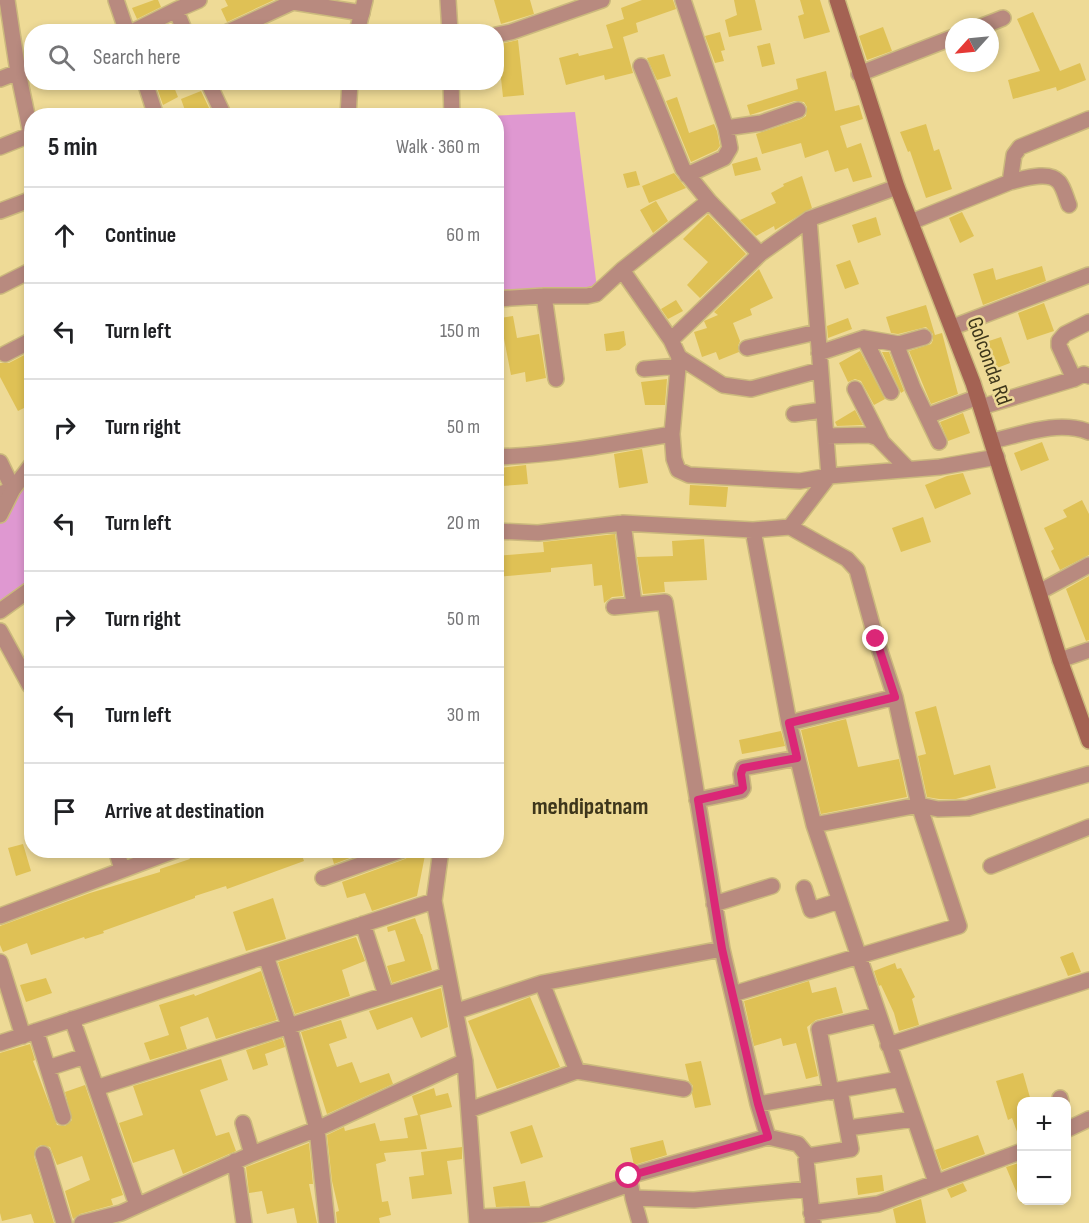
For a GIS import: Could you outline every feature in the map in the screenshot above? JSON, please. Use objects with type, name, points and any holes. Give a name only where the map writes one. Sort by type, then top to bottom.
[{"type":"main road","name":"Golconda Rd","points":[[837,0],[897,188],[953,327],[980,402],[1060,660],[1084,710],[1089,741]]},
{"type":"street","points":[[7,0],[24,84]]},
{"type":"street","points":[[116,0],[124,24]]},
{"type":"street","points":[[148,24],[199,0]]},
{"type":"street","points":[[448,0],[450,24]]},
{"type":"street","points":[[504,33],[602,0]]},
{"type":"street","points":[[683,0],[726,128],[730,148],[723,158],[687,175]]},
{"type":"street","points":[[245,24],[292,1],[364,7],[359,24]]},
{"type":"street","points":[[176,10],[182,24]]},
{"type":"street","points":[[999,20],[1003,18]]},
{"type":"street","points":[[859,74],[945,41]]},
{"type":"street","points":[[641,66],[683,169],[709,201],[760,254]]},
{"type":"street","points":[[0,79],[22,69]]},
{"type":"street","points":[[25,90],[27,108]]},
{"type":"street","points":[[148,90],[153,108]]},
{"type":"street","points":[[212,90],[220,108]]},
{"type":"street","points":[[348,108],[350,90]]},
{"type":"street","points":[[451,90],[452,108]]},
{"type":"street","points":[[726,128],[761,123],[798,110]]},
{"type":"street","points":[[1011,182],[1014,155],[1020,147],[1089,119]]},
{"type":"street","points":[[0,147],[24,139]]},
{"type":"street","points":[[911,222],[1011,182],[1035,175],[1054,178],[1058,181],[1069,205]]},
{"type":"street","points":[[671,340],[760,254],[809,219],[897,188]]},
{"type":"street","points":[[504,298],[596,294],[622,270],[709,201]]},
{"type":"street","points":[[0,211],[24,202]]},
{"type":"street","points":[[790,527],[829,476],[809,219]]},
{"type":"street","points":[[622,270],[671,340],[678,362],[672,434],[675,465],[683,474],[800,481],[829,476],[940,467],[997,457]]},
{"type":"street","points":[[0,286],[24,274]]},
{"type":"street","points":[[953,327],[1089,275]]},
{"type":"street","points":[[544,296],[556,379]]},
{"type":"street","points":[[927,417],[1084,375],[1059,346],[1059,341],[1065,334],[1089,322]]},
{"type":"street","points":[[747,348],[817,332]]},
{"type":"street","points":[[819,353],[864,338],[896,344],[924,337]]},
{"type":"street","points":[[864,338],[891,392]]},
{"type":"street","points":[[6,354],[24,344]]},
{"type":"street","points":[[896,344],[913,388],[939,442]]},
{"type":"street","points":[[644,369],[678,362],[723,385],[751,389],[820,370]]},
{"type":"street","points":[[855,389],[882,442],[908,469]]},
{"type":"street","points":[[794,414],[823,410]]},
{"type":"street","points":[[993,441],[1053,427],[1081,429],[1089,432]]},
{"type":"street","points":[[504,457],[578,449],[672,434]]},
{"type":"street","points":[[826,436],[869,435],[882,442]]},
{"type":"street","points":[[0,462],[7,491]]},
{"type":"street","points":[[0,515],[7,491],[24,473]]},
{"type":"street","points":[[623,523],[633,604]]},
{"type":"street","points":[[504,531],[538,533],[623,523],[753,530],[790,527],[847,559],[857,570],[895,697],[919,805],[958,926],[733,994]]},
{"type":"street","points":[[753,530],[789,723],[814,825],[936,1182]]},
{"type":"street","points":[[1038,592],[1089,565]]},
{"type":"street","points":[[0,611],[24,594]]},
{"type":"street","points":[[614,607],[664,602],[722,949],[758,1104],[768,1137]]},
{"type":"street","points":[[0,631],[24,675]]},
{"type":"street","points":[[1060,660],[1089,650]]},
{"type":"street","points":[[789,723],[895,697]]},
{"type":"street","points":[[698,800],[741,790],[743,788],[741,774],[743,768],[797,758]]},
{"type":"street","points":[[814,825],[919,805],[938,809],[968,808],[1089,774]]},
{"type":"street","points":[[991,866],[1089,827]]},
{"type":"street","points":[[119,858],[122,869]]},
{"type":"street","points":[[0,916],[153,858]]},
{"type":"street","points":[[323,878],[379,858]]},
{"type":"street","points":[[440,858],[434,901],[465,1061],[477,1220],[543,1219],[632,1191],[694,1200],[809,1189]]},
{"type":"street","points":[[714,904],[772,886]]},
{"type":"street","points":[[804,888],[811,910],[839,901]]},
{"type":"street","points":[[0,1043],[434,901]]},
{"type":"street","points":[[363,924],[386,995]]},
{"type":"street","points":[[457,1011],[542,983],[722,949]]},
{"type":"street","points":[[266,956],[289,1026],[317,1130],[327,1223]]},
{"type":"street","points":[[0,962],[30,1033],[48,1068],[63,1117]]},
{"type":"street","points":[[96,1088],[448,975]]},
{"type":"street","points":[[888,1045],[1089,980]]},
{"type":"street","points":[[542,983],[577,1071]]},
{"type":"street","points":[[808,1156],[851,1149],[848,1128],[819,1029],[878,1015]]},
{"type":"street","points":[[72,1019],[137,1205]]},
{"type":"street","points":[[48,1068],[85,1056]]},
{"type":"street","points":[[82,1223],[122,1218],[137,1205],[235,1161],[317,1130],[465,1061]]},
{"type":"street","points":[[469,1110],[577,1071],[684,1089]]},
{"type":"street","points":[[758,1104],[900,1079]]},
{"type":"street","points":[[848,1128],[914,1119]]},
{"type":"street","points":[[1071,1124],[1089,1119]]},
{"type":"street","points":[[243,1123],[252,1154]]},
{"type":"street","points":[[640,1223],[629,1176],[768,1137],[798,1144],[808,1156]]},
{"type":"street","points":[[808,1156],[806,1160],[812,1218],[878,1204],[1017,1153]]},
{"type":"street","points":[[43,1154],[64,1223]]},
{"type":"street","points":[[235,1161],[244,1223]]},
{"type":"shaded area","points":[[575,112],[597,288],[504,290],[504,115]]},
{"type":"shaded area","points":[[24,485],[24,593],[0,608],[0,523],[13,489]]},
{"type":"building","points":[[158,0],[161,7],[137,19],[132,8]]},
{"type":"building","points":[[225,0],[274,0],[227,22],[221,9],[228,6]]},
{"type":"building","points":[[494,0],[530,0],[534,14],[501,24]]},
{"type":"building","points":[[642,0],[673,0],[676,9],[636,23],[638,32],[623,37],[633,73],[605,80],[604,75],[566,85],[559,58],[613,48],[606,25],[624,19],[621,8]]},
{"type":"building","points":[[734,0],[755,0],[762,30],[729,37],[725,20],[737,15]]},
{"type":"building","points":[[800,0],[820,0],[830,32],[804,39],[798,16],[804,14]]},
{"type":"building","points":[[1033,12],[1060,71],[1080,63],[1086,80],[1057,91],[1056,87],[1013,99],[1008,80],[1040,71],[1017,19]]},
{"type":"building","points":[[883,27],[892,51],[867,60],[859,36]]},
{"type":"building","points":[[720,32],[725,50],[721,51],[724,61],[715,63],[705,36]]},
{"type":"building","points":[[518,40],[524,95],[503,97],[504,43]]},
{"type":"building","points":[[770,43],[775,64],[762,67],[757,46]]},
{"type":"building","points":[[664,54],[671,76],[657,80],[647,58]]},
{"type":"building","points":[[826,71],[835,111],[859,105],[863,119],[840,126],[847,148],[861,143],[872,177],[853,182],[848,168],[835,172],[828,150],[805,158],[801,143],[762,154],[756,134],[801,119],[806,116],[807,107],[804,102],[795,101],[750,115],[747,105],[798,89],[796,79]]},
{"type":"building","points":[[158,90],[175,90],[178,97],[163,105]]},
{"type":"building","points":[[201,91],[209,108],[184,108],[181,99]]},
{"type":"building","points":[[677,97],[689,133],[714,124],[717,131],[720,146],[717,150],[691,162],[666,101]]},
{"type":"building","points":[[926,124],[934,151],[939,149],[952,189],[926,198],[910,151],[908,152],[900,132]]},
{"type":"building","points":[[757,157],[761,170],[735,176],[732,164]]},
{"type":"building","points":[[636,171],[640,185],[627,188],[623,174]]},
{"type":"building","points":[[674,173],[686,188],[649,203],[642,186]]},
{"type":"building","points":[[802,176],[812,208],[775,230],[774,226],[756,236],[740,220],[776,203],[771,193],[784,186],[783,184]]},
{"type":"building","points":[[656,201],[668,221],[653,233],[640,210]]},
{"type":"building","points":[[962,212],[974,236],[960,243],[949,218]]},
{"type":"building","points":[[708,214],[746,254],[700,298],[687,285],[708,262],[683,239]]},
{"type":"building","points":[[876,217],[881,235],[858,243],[852,225]]},
{"type":"building","points":[[850,260],[859,284],[845,289],[836,265]]},
{"type":"building","points":[[1042,266],[1046,281],[983,305],[973,274],[993,268],[996,280]]},
{"type":"building","points":[[759,269],[773,298],[750,309],[752,315],[733,323],[740,341],[739,352],[719,360],[716,352],[702,357],[694,332],[707,328],[704,321],[718,315],[714,312]]},
{"type":"building","points":[[676,300],[683,311],[668,319],[661,309]]},
{"type":"building","points":[[1044,303],[1054,331],[1027,340],[1018,313]]},
{"type":"building","points":[[926,305],[935,335],[942,333],[958,394],[931,404],[909,351],[931,344],[933,334],[926,327],[898,334],[891,333],[886,317]]},
{"type":"building","points":[[513,316],[517,338],[539,334],[546,378],[526,382],[525,372],[511,375],[504,339],[504,317]]},
{"type":"building","points":[[848,318],[852,329],[828,338],[827,326]]},
{"type":"building","points":[[624,331],[626,345],[619,350],[606,351],[604,334]]},
{"type":"building","points":[[1001,337],[1010,363],[992,370],[983,343]]},
{"type":"building","points":[[860,351],[885,399],[874,405],[861,381],[855,379],[848,382],[839,363]]},
{"type":"building","points":[[882,352],[889,352],[904,391],[901,393]]},
{"type":"building","points":[[24,355],[24,408],[18,411],[0,377],[0,363],[9,363]]},
{"type":"building","points":[[667,379],[665,405],[645,405],[641,382]]},
{"type":"building","points":[[855,410],[863,425],[837,426],[835,422]]},
{"type":"building","points":[[963,413],[970,433],[948,441],[940,422]]},
{"type":"building","points":[[1042,442],[1049,460],[1021,471],[1014,453]]},
{"type":"building","points":[[642,449],[648,483],[619,488],[614,454]]},
{"type":"building","points":[[526,465],[528,484],[504,486],[504,468]]},
{"type":"building","points":[[963,473],[971,494],[935,509],[925,485],[947,476]]},
{"type":"building","points":[[690,485],[728,487],[726,507],[689,505]]},
{"type":"building","points":[[1082,500],[1089,514],[1089,555],[1060,570],[1051,551],[1054,549],[1044,528],[1067,517],[1063,510]]},
{"type":"building","points":[[923,517],[931,542],[901,552],[892,528]]},
{"type":"building","points":[[615,534],[623,596],[612,597],[604,603],[602,585],[594,586],[592,564],[551,568],[551,572],[504,576],[504,555],[544,552],[543,542]]},
{"type":"building","points":[[704,539],[707,580],[664,582],[665,592],[643,594],[637,557],[673,556],[672,541]]},
{"type":"building","points":[[1089,576],[1089,640],[1086,641],[1066,589]]},
{"type":"building","points":[[936,706],[954,775],[990,765],[996,788],[956,799],[927,797],[918,756],[926,754],[915,712]]},
{"type":"building","points":[[846,719],[858,767],[899,759],[907,797],[821,814],[801,730]]},
{"type":"building","points":[[781,731],[785,746],[742,754],[739,740]]},
{"type":"building","points":[[23,844],[24,858],[27,858],[31,871],[16,876],[8,848]]},
{"type":"building","points":[[303,858],[304,861],[227,889],[226,886],[195,896],[195,898],[85,939],[84,937],[31,955],[27,943],[3,952],[0,945],[0,926],[90,893],[160,872],[160,869],[190,859]]},
{"type":"building","points":[[332,858],[350,858],[334,864]]},
{"type":"building","points":[[424,858],[417,896],[372,911],[365,893],[347,898],[342,882],[405,859]]},
{"type":"building","points":[[273,898],[286,939],[246,951],[233,912]]},
{"type":"building","points":[[415,918],[432,970],[392,983],[387,966],[405,961],[395,930],[388,932],[387,927]]},
{"type":"building","points":[[356,937],[365,961],[342,970],[350,996],[295,1014],[278,962]]},
{"type":"building","points":[[1073,952],[1081,972],[1068,976],[1060,957]]},
{"type":"building","points":[[895,963],[897,969],[901,968],[915,997],[912,999],[919,1025],[899,1031],[894,1013],[881,985],[879,986],[874,971]]},
{"type":"building","points":[[261,971],[277,1020],[216,1039],[208,1017],[180,1027],[187,1049],[150,1060],[144,1043],[169,1035],[159,1005],[194,994],[195,996]]},
{"type":"building","points":[[46,978],[52,993],[26,1002],[20,985]]},
{"type":"building","points":[[809,981],[812,993],[836,987],[843,1013],[816,1020],[807,1027],[818,1076],[806,1079],[796,1043],[783,1046],[781,1038],[754,1046],[744,1001]]},
{"type":"building","points":[[441,988],[448,1027],[421,1038],[412,1017],[377,1030],[369,1011]]},
{"type":"building","points":[[530,997],[560,1067],[497,1089],[468,1021]]},
{"type":"building","points":[[341,1020],[347,1038],[329,1044],[337,1067],[352,1062],[360,1083],[389,1073],[393,1084],[327,1114],[301,1032]]},
{"type":"building","points":[[282,1038],[285,1047],[265,1054],[268,1065],[253,1070],[246,1050]]},
{"type":"building","points":[[30,1044],[35,1060],[33,1061],[57,1125],[65,1126],[72,1120],[65,1092],[85,1085],[123,1195],[111,1199],[113,1205],[80,1214],[73,1219],[65,1191],[90,1180],[82,1156],[57,1165],[50,1147],[41,1145],[36,1148],[34,1156],[54,1223],[34,1223],[31,1214],[2,1221],[0,1213],[0,1053]]},
{"type":"building","points":[[221,1059],[228,1080],[200,1090],[216,1136],[229,1132],[236,1151],[183,1174],[174,1149],[133,1163],[119,1123],[143,1115],[133,1086]]},
{"type":"building","points":[[701,1061],[711,1105],[695,1108],[693,1086],[689,1081],[685,1064]]},
{"type":"building","points":[[1023,1073],[1030,1097],[1017,1097],[1017,1132],[1012,1118],[1008,1120],[996,1081]]},
{"type":"building","points":[[434,1088],[436,1096],[448,1093],[452,1107],[420,1115],[427,1149],[384,1153],[386,1161],[376,1164],[382,1202],[388,1201],[391,1215],[379,1218],[380,1223],[337,1223],[336,1212],[339,1211],[332,1181],[327,1135],[344,1127],[345,1131],[375,1123],[380,1141],[408,1138],[404,1118],[418,1115],[412,1096]]},
{"type":"building","points":[[532,1125],[543,1157],[521,1164],[510,1132]]},
{"type":"building","points":[[978,1135],[985,1154],[942,1170],[935,1150]]},
{"type":"building","points":[[663,1140],[667,1155],[634,1165],[630,1148]]},
{"type":"building","points":[[309,1143],[313,1184],[309,1184],[317,1223],[297,1223],[294,1208],[267,1214],[262,1191],[249,1193],[246,1167]]},
{"type":"building","points":[[462,1147],[462,1159],[447,1161],[452,1194],[412,1199],[409,1177],[424,1175],[421,1152]]},
{"type":"building","points":[[1017,1164],[1017,1193],[1006,1167]]},
{"type":"building","points":[[882,1175],[884,1191],[858,1195],[856,1178]]},
{"type":"building","points":[[525,1181],[530,1206],[496,1207],[493,1187]]},
{"type":"building","points":[[963,1183],[967,1191],[951,1198],[947,1189]]},
{"type":"building","points":[[921,1199],[926,1223],[896,1223],[893,1209]]},
{"type":"district","name":"mehdipatnam","points":[[590,806]]},
{"type":"route","points":[[629,1176],[768,1137],[758,1104],[722,949],[698,800],[741,790],[743,788],[741,774],[743,768],[797,758],[789,723],[895,697],[876,639]]}]
